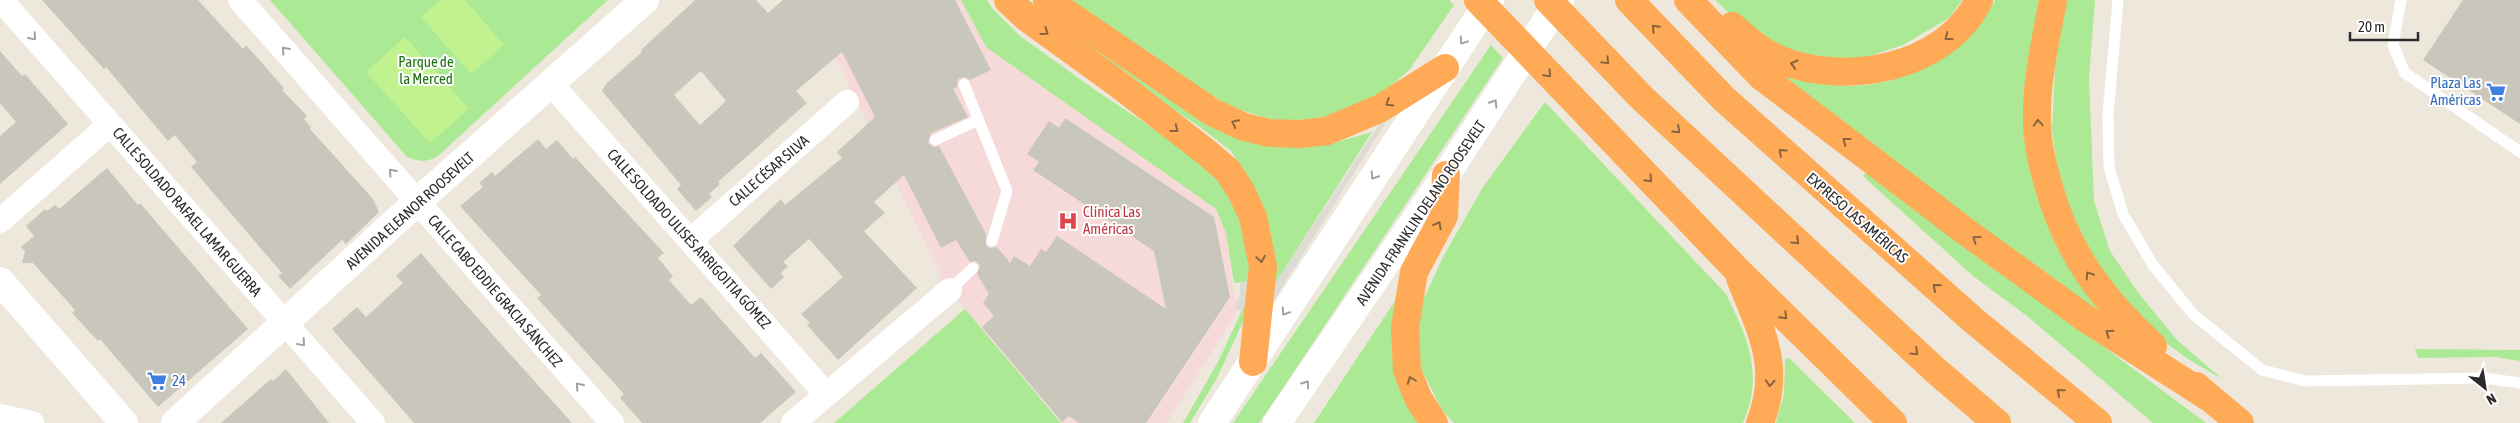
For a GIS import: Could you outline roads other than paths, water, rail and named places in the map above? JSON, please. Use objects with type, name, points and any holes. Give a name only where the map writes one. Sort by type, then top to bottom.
[{"type":"highway","points":[[1008,0],[1027,18],[1118,84],[1206,152],[1228,171],[1237,184],[1253,217],[1263,266],[1253,362]]},
{"type":"highway","points":[[1047,0],[1212,112],[1244,128],[1269,133],[1300,134],[1327,131],[1381,108],[1445,68]]},
{"type":"highway","points":[[1478,0],[1737,270],[1893,423]]},
{"type":"highway","points":[[1548,0],[1641,97],[1935,370],[1997,423]]},
{"type":"highway","name":"EXPRESO LAS AMÉRICAS","points":[[1629,0],[1724,99],[1973,320],[2098,423]]},
{"type":"highway","points":[[1702,9],[1776,59],[1800,67],[1858,72],[1896,65],[1937,46],[1966,21],[1979,0]]},
{"type":"highway","points":[[2053,0],[2038,84],[2037,122],[2043,167],[2056,212],[2068,242],[2090,278],[2121,317],[2208,397],[2240,423]]},
{"type":"highway","points":[[1702,9],[1761,76],[1965,231],[2085,318],[2208,397]]},
{"type":"highway","points":[[1434,423],[1418,398],[1407,370],[1405,327],[1414,272],[1444,216],[1446,175]]},
{"type":"highway","points":[[1737,270],[1763,335],[1769,359],[1771,378],[1768,402],[1760,423]]},
{"type":"main road","name":"AVENIDA ELEANOR ROOSEVELT","points":[[175,423],[286,324],[417,202],[552,85],[645,0]]},
{"type":"main road","points":[[1212,423],[1490,0]]},
{"type":"main road","name":"AVENIDA FRANKLIN DELANO ROOSEVELT","points":[[1277,423],[1446,175],[1560,0]]},
{"type":"main road","points":[[0,282],[124,423]]},
{"type":"street","name":"CALLE SOLDADO RAFAEL LAMAR GUERRA","points":[[1,0],[373,423]]},
{"type":"street","name":"CALLE CABO EDDIE GRACIA SÁNCHEZ","points":[[240,0],[612,423]]},
{"type":"street","name":"CALLE SOLDADO ULISES ARRIGOITIA GÓMEZ","points":[[552,85],[826,394]]},
{"type":"street","name":"CALLE CÉSAR SILVA","points":[[691,240],[847,102]]},
{"type":"street","points":[[0,221],[110,124]]},
{"type":"street","points":[[793,423],[950,290]]},
{"type":"street","points":[[0,416],[32,423]]},
{"type":"lane","points":[[2118,0],[2108,115],[2109,167],[2123,214],[2153,265],[2193,314],[2262,370],[2305,381],[2484,378],[2520,383]]},
{"type":"lane","points":[[2401,0],[2393,45],[2405,73],[2520,152]]},
{"type":"lane","points":[[964,84],[1007,191],[992,241]]},
{"type":"lane","points":[[935,140],[978,120]]},
{"type":"lane","points":[[950,290],[974,268]]},
{"type":"place","name":"Plaza Las Américas","points":[[2496,92]]},
{"type":"place","name":"Clínica Las Américas","points":[[1068,221]]},
{"type":"place","name":"24","points":[[157,381]]},
{"type":"park label","name":"Parque de la Merced","points":[[426,70]]}]
